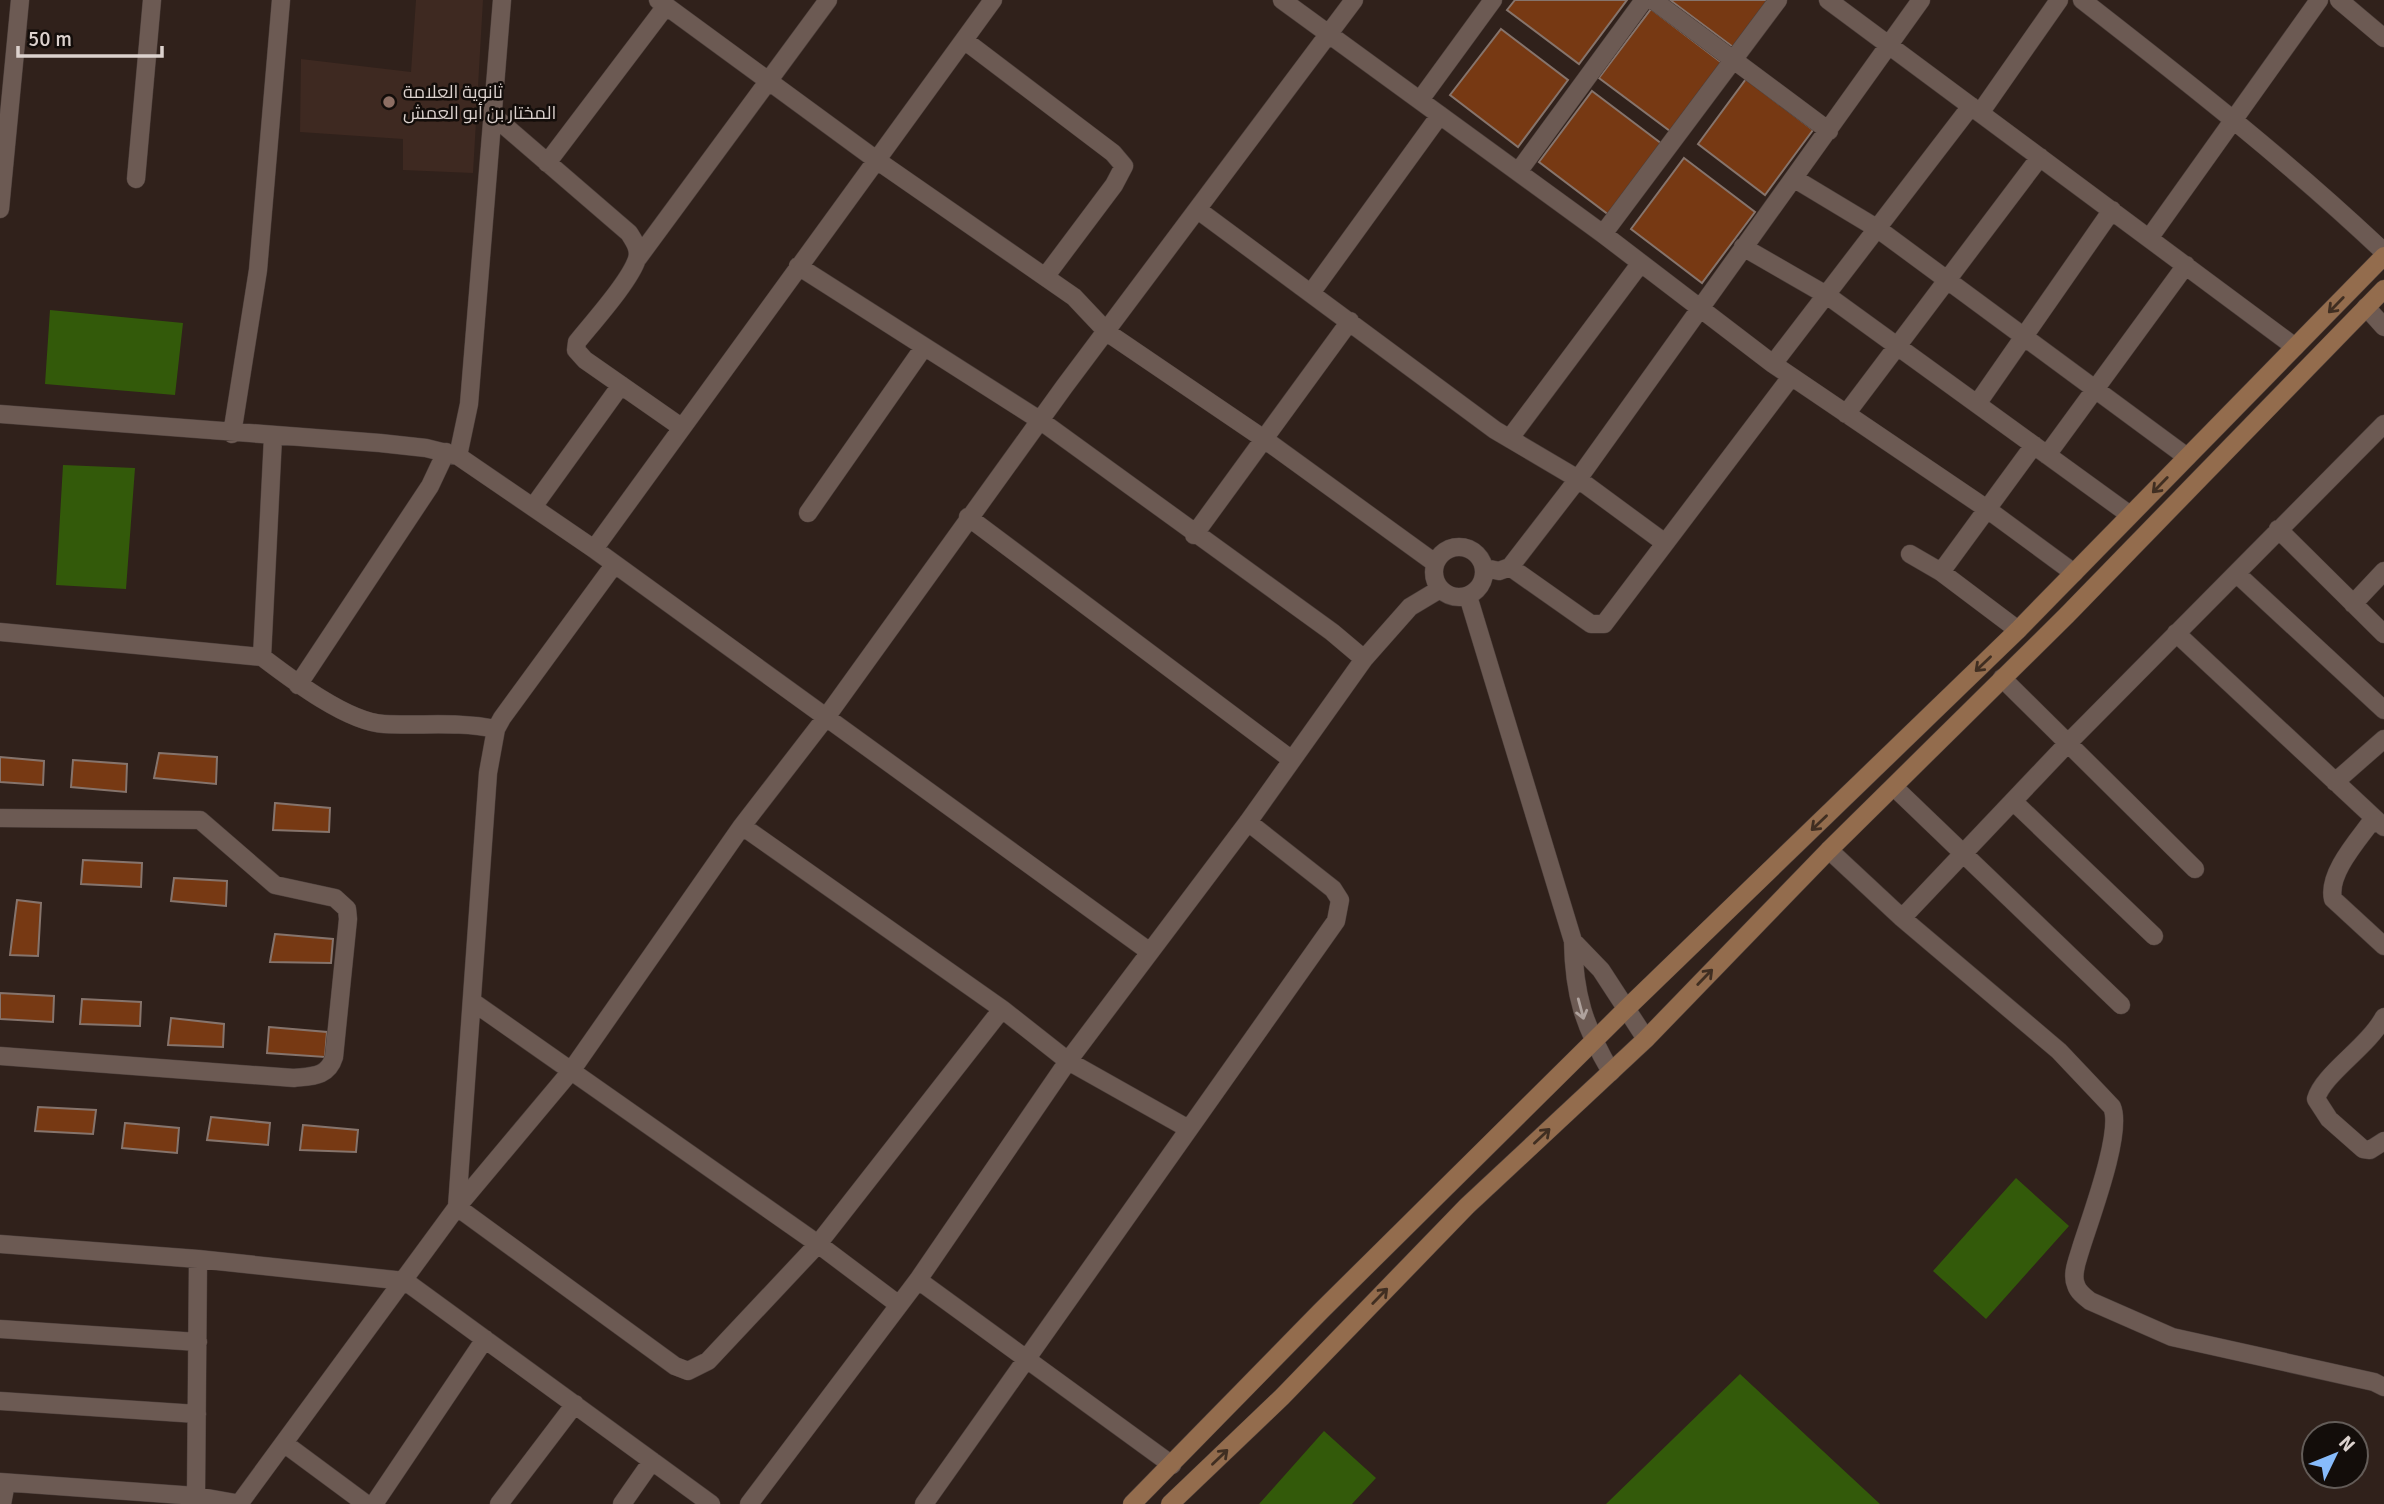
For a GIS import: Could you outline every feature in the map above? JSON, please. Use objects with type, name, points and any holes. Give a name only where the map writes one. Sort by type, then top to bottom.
[{"type":"main road","points":[[1132,1504],[1321,1311],[1626,1009],[2018,630],[2384,254]]},
{"type":"main road","points":[[1171,1504],[1282,1397],[1467,1206],[1646,1039],[1829,850],[1895,788],[2384,289]]},
{"type":"street","points":[[0,209],[4,134],[20,0]]},
{"type":"street","points":[[136,179],[152,0]]},
{"type":"street","points":[[232,434],[258,270],[281,0]]},
{"type":"street","points":[[298,685],[452,454],[469,404],[502,0]]},
{"type":"street","points":[[681,427],[585,360],[576,350],[578,342],[828,0]]},
{"type":"street","points":[[594,549],[993,0]]},
{"type":"street","points":[[1282,0],[1603,234],[1773,364],[1987,509],[2074,573]]},
{"type":"street","points":[[2,1504],[3,1482],[196,1496],[240,1504],[405,1281],[457,1206],[571,1071],[742,826],[827,716],[968,517],[1108,333],[1354,0]]},
{"type":"street","points":[[1420,100],[1493,0]]},
{"type":"street","points":[[1518,172],[1644,0]]},
{"type":"street","points":[[1653,0],[1829,131]]},
{"type":"street","points":[[1603,234],[1735,62],[1778,0]]},
{"type":"street","points":[[1828,0],[2295,347]]},
{"type":"street","points":[[1485,568],[1499,571],[1510,567],[1578,479],[1921,0]]},
{"type":"street","points":[[1773,364],[1878,229],[1976,110],[2059,0]]},
{"type":"street","points":[[2082,0],[2233,117],[2309,182],[2384,254]]},
{"type":"street","points":[[2150,237],[2319,0]]},
{"type":"street","points":[[2339,0],[2384,38]]},
{"type":"street","points":[[547,163],[662,3],[875,159],[1074,297],[1108,333],[1264,439],[1435,563]]},
{"type":"street","points":[[964,40],[1114,153],[1124,166],[1114,185],[1045,277]]},
{"type":"street","points":[[491,114],[629,233],[637,246],[638,258]]},
{"type":"street","points":[[1311,293],[1440,115]]},
{"type":"street","points":[[1846,414],[2040,157]]},
{"type":"street","points":[[1795,179],[1878,229],[2187,457]]},
{"type":"street","points":[[1198,210],[1510,438],[1578,479],[1665,542]]},
{"type":"street","points":[[1977,404],[2112,211]]},
{"type":"street","points":[[1743,247],[1828,296],[2130,515]]},
{"type":"street","points":[[1510,438],[1640,264]]},
{"type":"street","points":[[1941,572],[1987,509],[2096,389],[2186,265]]},
{"type":"street","points":[[798,266],[1041,421],[1194,535],[1332,632],[1364,659]]},
{"type":"street","points":[[2366,307],[2384,327]]},
{"type":"street","points":[[1194,535],[1350,321]]},
{"type":"street","points":[[808,513],[925,347]]},
{"type":"street","points":[[1510,567],[1596,626],[1609,620],[1791,377]]},
{"type":"street","points":[[533,507],[621,385]]},
{"type":"street","points":[[0,414],[232,434],[380,443],[452,454],[594,549],[1150,952]]},
{"type":"street","points":[[1902,918],[2176,633],[2384,424]]},
{"type":"street","points":[[262,657],[274,437]]},
{"type":"street","points":[[968,517],[1292,760]]},
{"type":"street","points":[[2278,529],[2384,634]]},
{"type":"street","points":[[1455,547],[1468,548],[1479,555],[1485,568],[1484,579],[1478,590],[1468,596],[1448,595],[1440,589],[1434,576],[1435,563],[1443,552],[1455,547]]},
{"type":"street","points":[[1910,554],[1941,572],[2018,630]]},
{"type":"street","points":[[457,1206],[488,773],[496,729],[532,674],[614,565]]},
{"type":"street","points":[[2353,604],[2384,570]]},
{"type":"street","points":[[2237,574],[2384,710]]},
{"type":"street","points":[[749,1504],[918,1280],[1068,1061],[1248,822],[1364,659],[1410,607],[1440,589]]},
{"type":"street","points":[[1468,596],[1573,941],[1574,982],[1583,1018],[1593,1042],[1611,1072]]},
{"type":"street","points":[[0,632],[262,657],[298,685],[343,710],[381,724],[467,723],[496,729]]},
{"type":"street","points":[[2176,633],[2379,822],[2335,878],[2332,892],[2333,899],[2384,946]]},
{"type":"street","points":[[2002,678],[2195,869]]},
{"type":"street","points":[[2335,782],[2384,738]]},
{"type":"street","points":[[1895,788],[2121,1005]]},
{"type":"street","points":[[2014,802],[2154,936]]},
{"type":"street","points":[[0,818],[200,820],[275,885],[335,898],[347,909],[348,919],[334,1057],[328,1069],[317,1076],[294,1078],[0,1056]]},
{"type":"street","points":[[924,1504],[1187,1128],[1336,921],[1340,900],[1333,889],[1248,822]]},
{"type":"street","points":[[742,826],[1002,1009],[1068,1061],[1187,1128]]},
{"type":"street","points":[[1829,850],[1902,918],[2060,1051],[2112,1107],[2115,1116],[2109,1155],[2076,1265],[2076,1286],[2082,1294],[2090,1301],[2172,1338],[2381,1380]]},
{"type":"street","points":[[1573,941],[1601,970],[1646,1039]]},
{"type":"street","points":[[473,1002],[818,1244],[899,1305]]},
{"type":"street","points":[[457,1206],[675,1366],[688,1371],[708,1362],[818,1244],[1002,1009]]},
{"type":"street","points":[[2383,1144],[2370,1150],[2362,1149],[2329,1119],[2316,1099],[2321,1086],[2362,1048],[2384,1017]]},
{"type":"street","points":[[0,1244],[198,1259],[405,1281],[711,1504]]},
{"type":"street","points":[[196,1496],[198,1259]]},
{"type":"street","points":[[918,1280],[1172,1465]]},
{"type":"street","points":[[0,1329],[198,1342]]},
{"type":"street","points":[[374,1504],[485,1339]]},
{"type":"street","points":[[0,1401],[197,1414]]},
{"type":"street","points":[[499,1504],[575,1404]]},
{"type":"street","points":[[285,1444],[366,1504]]},
{"type":"street","points":[[622,1504],[652,1461]]},
{"type":"shaded area","name":"ثانوية العلامة المختار بن أبو العمش","points":[[416,0],[483,0],[473,173],[403,170],[403,139],[300,132],[301,59],[411,72]]},
{"type":"green space","points":[[50,310],[183,323],[175,395],[45,384]]},
{"type":"green space","points":[[63,465],[135,468],[126,589],[56,585]]},
{"type":"green space","points":[[2016,1178],[2069,1226],[1986,1319],[1933,1271]]},
{"type":"green space","points":[[1740,1374],[1880,1504],[1606,1504]]},
{"type":"green space","points":[[1324,1431],[1376,1478],[1352,1504],[1259,1504]]},
{"type":"building","points":[[1515,0],[1627,0],[1579,64],[1507,10]]},
{"type":"building","points":[[1670,0],[1768,0],[1733,47]]},
{"type":"building","points":[[1651,9],[1722,63],[1670,131],[1599,78]]},
{"type":"building","points":[[1501,29],[1568,80],[1518,147],[1450,95]]},
{"type":"building","points":[[1746,79],[1813,130],[1765,195],[1698,144]]},
{"type":"building","points":[[1592,91],[1662,144],[1609,215],[1539,162]]},
{"type":"building","points":[[1684,158],[1755,212],[1702,283],[1631,229]]},
{"type":"building","points":[[159,753],[217,757],[216,784],[154,778]]},
{"type":"building","points":[[0,757],[44,761],[43,785],[0,782]]},
{"type":"building","points":[[73,760],[127,764],[126,792],[71,787]]},
{"type":"building","points":[[275,803],[330,808],[329,832],[273,830]]},
{"type":"building","points":[[83,860],[142,863],[141,887],[81,884]]},
{"type":"building","points":[[174,878],[227,881],[226,906],[171,901]]},
{"type":"building","points":[[17,900],[41,903],[38,956],[10,955]]},
{"type":"building","points":[[275,934],[333,939],[331,963],[270,962]]},
{"type":"building","points":[[0,993],[54,996],[53,1022],[0,1019]]},
{"type":"building","points":[[82,999],[141,1002],[140,1026],[80,1024]]},
{"type":"building","points":[[171,1018],[224,1024],[223,1047],[168,1045]]},
{"type":"building","points":[[269,1027],[327,1032],[325,1057],[267,1053]]},
{"type":"building","points":[[38,1107],[96,1110],[93,1134],[35,1131]]},
{"type":"building","points":[[211,1117],[270,1123],[268,1145],[207,1140]]},
{"type":"building","points":[[125,1123],[179,1128],[177,1153],[122,1148]]},
{"type":"building","points":[[303,1125],[358,1130],[356,1152],[300,1150]]},
{"type":"place","name":"ثانوية العلامة المختار بن أبو العمش","points":[[389,102]]}]
